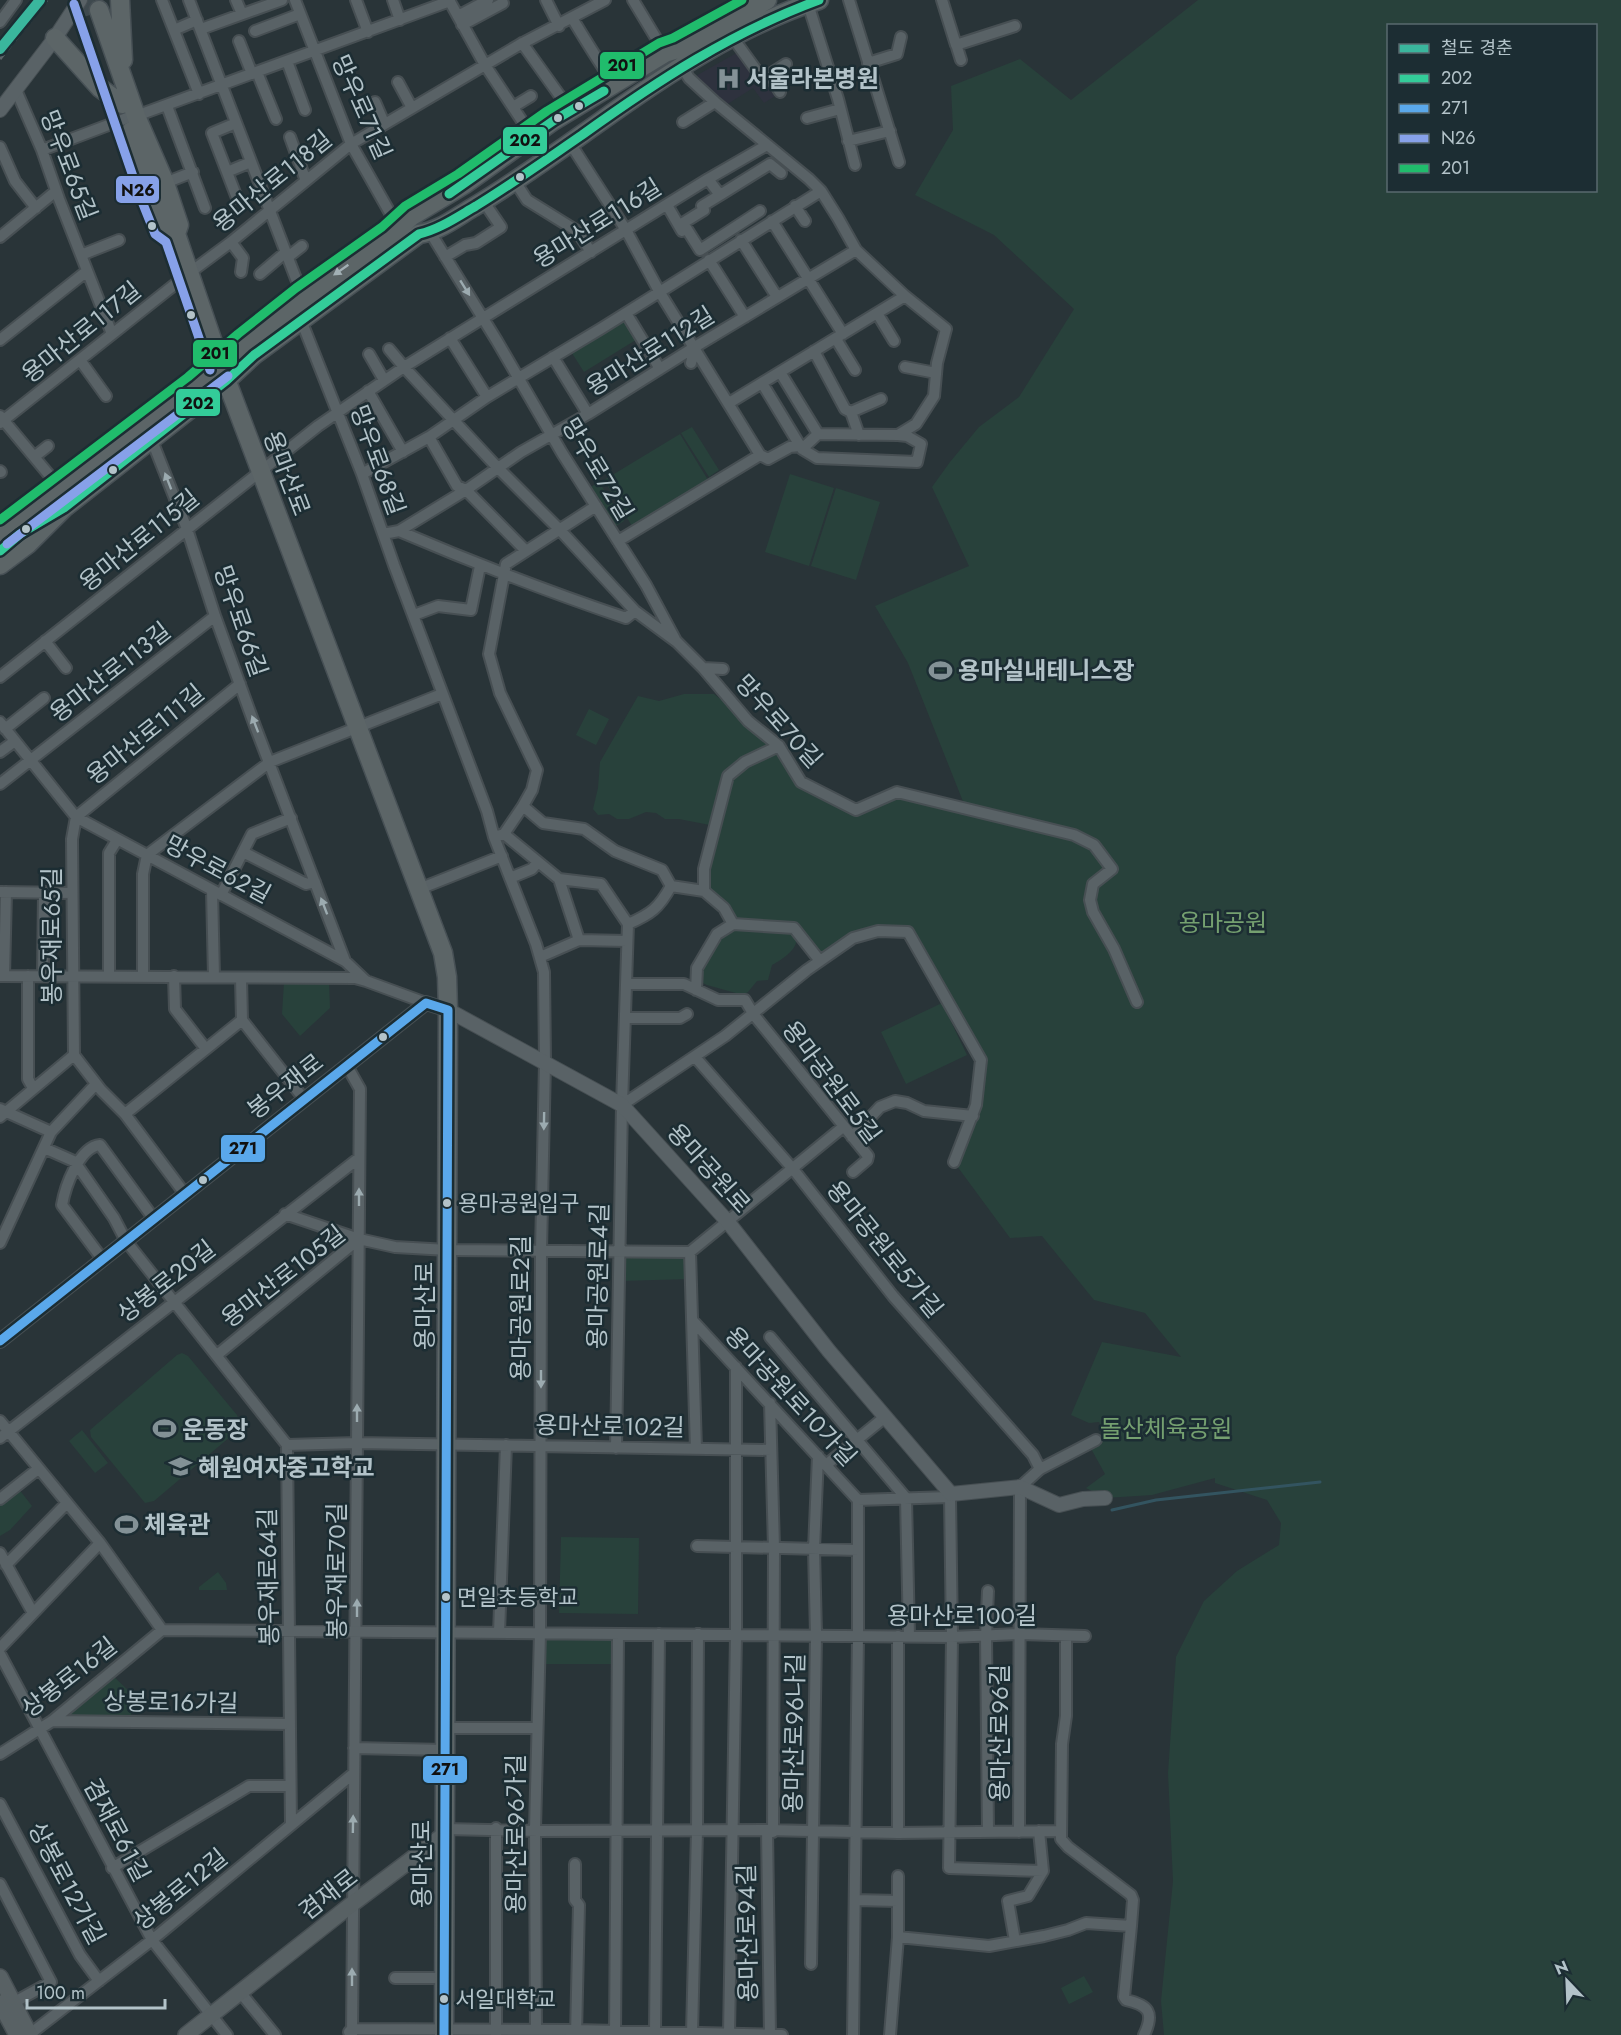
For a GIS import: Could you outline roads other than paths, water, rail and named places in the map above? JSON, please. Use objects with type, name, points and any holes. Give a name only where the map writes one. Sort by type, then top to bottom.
[{"type":"main road","points":[[120,0],[128,107]]},
{"type":"main road","points":[[0,565],[28,544],[64,508],[151,438],[223,373],[245,343],[425,207],[465,184],[570,110],[672,51],[738,7],[767,0]]},
{"type":"main road","points":[[0,535],[60,488],[223,373],[254,355],[419,234],[430,232],[516,183],[570,143],[682,67],[778,15],[816,1]]},
{"type":"main road","name":"용마산로","points":[[90,8],[128,107],[165,183],[179,225],[176,234],[188,274],[223,373],[443,953],[447,977],[448,1010],[444,2033]]},
{"type":"main road","points":[[56,38],[100,88],[128,107]]},
{"type":"main road","name":"용마산로","points":[[128,107],[154,199],[166,228],[176,234]]},
{"type":"main road","points":[[425,207],[425,222],[430,232]]},
{"type":"main road","name":"겸재로","points":[[186,2035],[445,1832]]},
{"type":"main road","points":[[0,1977],[7,2003],[26,2035]]},
{"type":"street","points":[[0,22],[16,0]]},
{"type":"street","points":[[162,0],[199,94]]},
{"type":"street","points":[[189,0],[303,297]]},
{"type":"street","points":[[236,0],[242,14]]},
{"type":"street","points":[[174,30],[242,14],[282,0]]},
{"type":"street","name":"망우로71길","points":[[295,0],[351,144],[398,227]]},
{"type":"street","points":[[356,0],[368,32]]},
{"type":"street","points":[[393,0],[400,20]]},
{"type":"street","points":[[42,150],[128,107],[167,106],[450,0],[485,65],[532,136]]},
{"type":"street","points":[[460,21],[488,0]]},
{"type":"street","points":[[546,0],[559,26]]},
{"type":"street","name":"용마산로118길","points":[[188,274],[351,144],[522,43],[559,26],[586,5],[605,0]]},
{"type":"street","points":[[633,0],[672,51]]},
{"type":"street","points":[[849,0],[899,162]]},
{"type":"street","points":[[942,0],[961,60]]},
{"type":"street","points":[[816,1],[855,165]]},
{"type":"street","points":[[460,21],[503,3]]},
{"type":"street","points":[[0,110],[56,38],[90,8]]},
{"type":"street","points":[[255,31],[300,14]]},
{"type":"street","points":[[572,18],[592,54],[615,85]]},
{"type":"street","points":[[956,44],[1015,27]]},
{"type":"street","points":[[868,63],[897,54],[901,37]]},
{"type":"street","points":[[733,38],[759,75],[769,75],[786,64]]},
{"type":"street","points":[[239,41],[276,119]]},
{"type":"street","points":[[522,43],[570,110]]},
{"type":"street","points":[[287,61],[305,111]]},
{"type":"street","points":[[682,67],[689,78],[715,102],[820,191],[856,250],[905,296],[946,329],[936,373],[934,396],[916,424],[898,435]]},
{"type":"street","points":[[769,75],[780,92]]},
{"type":"street","points":[[398,82],[412,108]]},
{"type":"street","name":"망우로65길","points":[[16,90],[42,150],[112,334]]},
{"type":"street","points":[[513,107],[531,96]]},
{"type":"street","points":[[375,102],[384,123]]},
{"type":"street","points":[[683,122],[715,102]]},
{"type":"street","points":[[167,106],[206,208]]},
{"type":"street","points":[[807,118],[840,109]]},
{"type":"street","points":[[236,123],[212,133],[237,198]]},
{"type":"street","points":[[848,141],[890,131]]},
{"type":"street","points":[[290,136],[306,181]]},
{"type":"street","points":[[570,143],[626,230],[659,291],[760,455],[768,459],[790,447],[801,448],[817,458],[917,462],[921,444],[907,436],[898,435],[818,434],[801,448]]},
{"type":"street","name":"용마산로116길","points":[[261,473],[338,412],[404,367],[767,145]]},
{"type":"street","points":[[0,147],[15,181],[36,208]]},
{"type":"street","points":[[227,172],[252,162]]},
{"type":"street","points":[[760,211],[700,250],[683,223],[704,210],[702,206],[770,164],[781,173]]},
{"type":"street","points":[[165,183],[193,172]]},
{"type":"street","points":[[708,179],[720,195]]},
{"type":"street","points":[[516,183],[527,200],[574,228],[591,252]]},
{"type":"street","points":[[0,237],[56,191]]},
{"type":"street","points":[[362,474],[429,437],[487,397],[820,191]]},
{"type":"street","points":[[445,257],[465,244],[477,243],[501,227],[484,201]]},
{"type":"street","points":[[667,205],[745,317]]},
{"type":"street","points":[[795,206],[805,221]]},
{"type":"street","points":[[772,221],[809,278],[855,370]]},
{"type":"street","name":"망우로72길","points":[[430,232],[552,435],[567,450],[596,506],[646,585],[677,642]]},
{"type":"street","name":"망우로65길","points":[[81,255],[119,240]]},
{"type":"street","points":[[741,240],[777,297]]},
{"type":"street","points":[[231,242],[243,258],[241,272]]},
{"type":"street","points":[[260,274],[302,246]]},
{"type":"street","name":"용마산로112길","points":[[382,534],[399,531],[466,490],[497,467],[856,250]]},
{"type":"street","points":[[0,340],[87,271]]},
{"type":"street","name":"용마산로117길","points":[[1,420],[188,274]]},
{"type":"street","points":[[729,403],[905,296]]},
{"type":"street","points":[[626,313],[660,369]]},
{"type":"street","points":[[877,313],[894,341]]},
{"type":"street","name":"망우로68길","points":[[301,320],[362,474],[442,694],[487,811],[499,836],[502,856],[540,957],[544,972],[545,1062]]},
{"type":"street","points":[[450,338],[487,397]]},
{"type":"street","points":[[691,363],[695,347]]},
{"type":"street","points":[[389,349],[404,367]]},
{"type":"street","points":[[814,351],[845,409],[851,412],[860,435]]},
{"type":"street","points":[[369,354],[384,380]]},
{"type":"street","points":[[553,357],[588,414]]},
{"type":"street","points":[[80,360],[106,396]]},
{"type":"street","name":"망우로70길","points":[[404,367],[497,467],[560,529],[635,611],[677,642],[703,668],[748,721],[779,746],[801,782],[856,810],[897,792],[1074,835],[1094,845],[1112,869],[1094,884],[1090,898],[1093,912],[1114,949],[1137,1002]]},
{"type":"street","points":[[905,367],[936,373]]},
{"type":"street","points":[[780,372],[818,434]]},
{"type":"street","points":[[762,383],[801,448]]},
{"type":"street","points":[[368,391],[403,452]]},
{"type":"street","points":[[851,412],[881,399]]},
{"type":"street","points":[[1,420],[60,488]]},
{"type":"street","points":[[429,437],[457,486],[466,490],[525,550]]},
{"type":"street","name":"망우로66길","points":[[151,438],[187,529],[240,684],[345,961]]},
{"type":"street","points":[[34,457],[48,446]]},
{"type":"street","points":[[618,541],[760,455]]},
{"type":"street","name":"용마산로115길","points":[[0,677],[261,473]]},
{"type":"street","points":[[596,506],[507,562],[489,654],[500,693],[537,770],[532,790],[523,806],[499,836],[559,879],[601,884],[628,924],[651,913],[663,901],[671,886]]},
{"type":"street","points":[[399,531],[480,566],[578,602],[626,618],[635,611]]},
{"type":"street","points":[[414,615],[438,606],[471,610],[480,566]]},
{"type":"street","name":"용마산로113길","points":[[0,784],[215,616]]},
{"type":"street","points":[[45,641],[66,668]]},
{"type":"street","points":[[703,668],[723,669]]},
{"type":"street","name":"용마산로111길","points":[[76,817],[240,684]]},
{"type":"street","points":[[143,976],[143,874],[147,855],[270,762],[442,694]]},
{"type":"street","name":"망우로62길","points":[[45,698],[3,725],[76,817],[345,961],[366,981],[426,1003]]},
{"type":"street","points":[[0,752],[15,741]]},
{"type":"street","points":[[704,891],[704,869],[728,776],[745,762],[779,746]]},
{"type":"street","points":[[523,806],[543,823],[584,828],[615,851],[662,870],[671,886]]},
{"type":"street","name":"봉우재로65길","points":[[74,1055],[72,840],[76,817]]},
{"type":"street","points":[[213,977],[217,892],[254,833],[291,818]]},
{"type":"street","points":[[109,975],[110,853],[117,840]]},
{"type":"street","points":[[243,852],[306,884],[315,882]]},
{"type":"street","points":[[419,889],[502,856]]},
{"type":"street","points":[[510,878],[532,869],[538,862]]},
{"type":"street","points":[[559,879],[579,940]]},
{"type":"street","points":[[671,886],[704,891],[724,908],[733,924]]},
{"type":"street","points":[[72,893],[3,892],[2,976],[356,978],[366,981]]},
{"type":"street","points":[[44,892],[44,976]]},
{"type":"street","name":"용마공원로4길","points":[[616,1448],[622,1105],[628,924]]},
{"type":"street","points":[[696,990],[697,968],[701,960],[715,936],[733,924],[794,928],[820,961]]},
{"type":"street","name":"용마공원로5길","points":[[622,1105],[754,1015],[820,961],[853,938],[878,931],[908,932],[981,1060],[973,1116]]},
{"type":"street","points":[[540,957],[579,940],[627,941]]},
{"type":"street","points":[[28,976],[28,1079],[33,1088]]},
{"type":"street","points":[[174,976],[175,1008],[206,1049]]},
{"type":"street","points":[[241,978],[242,1020],[304,1099]]},
{"type":"street","points":[[626,984],[681,983],[718,1000],[743,999],[754,1015]]},
{"type":"street","points":[[426,1003],[448,1010]]},
{"type":"street","name":"봉우재로","points":[[0,1341],[426,1003]]},
{"type":"street","name":"용마공원로","points":[[448,1010],[622,1105],[728,1222],[829,1351],[950,1495]]},
{"type":"street","points":[[625,1018],[680,1018],[687,1014]]},
{"type":"street","name":"용마공원로5길","points":[[754,1015],[868,1158],[853,1172]]},
{"type":"street","points":[[125,1114],[242,1020]]},
{"type":"street","points":[[2,1112],[74,1055],[96,1084],[125,1114],[185,1194]]},
{"type":"street","name":"용마공원로5가길","points":[[695,1057],[793,1169],[893,1296],[1033,1455],[1040,1469]]},
{"type":"street","name":"용마공원로2길","points":[[541,1446],[541,1251],[545,1062]]},
{"type":"street","name":"봉우재로70길","points":[[347,1066],[360,1089],[357,1632],[350,2033]]},
{"type":"street","points":[[0,1243],[51,1132],[96,1084]]},
{"type":"street","points":[[852,1137],[880,1107],[895,1101],[907,1103],[924,1111],[973,1116],[954,1162]]},
{"type":"street","points":[[2,1112],[51,1132]]},
{"type":"street","points":[[696,1449],[690,1252],[843,1126]]},
{"type":"street","points":[[103,1260],[62,1205],[77,1164],[84,1153],[95,1146],[100,1146],[154,1219]]},
{"type":"street","points":[[44,1148],[77,1164],[114,1218],[126,1241],[287,1445]]},
{"type":"street","name":"상봉로20길","points":[[4,1435],[359,1158]]},
{"type":"street","points":[[285,1214],[359,1239]]},
{"type":"street","name":"용마산로105길","points":[[218,1355],[359,1239],[398,1247],[448,1250],[690,1252]]},
{"type":"street","name":"용마공원로10가길","points":[[692,1320],[858,1500]]},
{"type":"street","points":[[770,1337],[906,1498],[898,1833]]},
{"type":"street","points":[[736,1367],[736,1635]]},
{"type":"street","name":"용마산로94길","points":[[770,1403],[774,1548],[770,2035]]},
{"type":"street","points":[[826,1465],[885,1417]]},
{"type":"street","points":[[0,1421],[4,1435],[38,1469],[99,1543],[162,1630]]},
{"type":"street","points":[[1020,1487],[1040,1469],[1096,1440]]},
{"type":"street","name":"용마산로102길","points":[[287,1445],[357,1443],[771,1450]]},
{"type":"street","name":"봉우재로64길","points":[[287,1445],[291,1826]]},
{"type":"street","points":[[499,1633],[506,1445]]},
{"type":"street","points":[[540,1633],[541,1446]]},
{"type":"street","points":[[816,1635],[814,1549],[818,1456]]},
{"type":"street","points":[[0,1499],[38,1469]]},
{"type":"street","points":[[858,1500],[950,1495],[1020,1487],[1059,1506],[1083,1499],[1105,1498]]},
{"type":"street","name":"용마산로96길","points":[[1019,1832],[1020,1487]]},
{"type":"street","name":"용마산로96길","points":[[950,1495],[952,1637],[949,1868],[1043,1871]]},
{"type":"street","name":"용마산로100길","points":[[858,1500],[858,1635]]},
{"type":"street","points":[[6,1565],[66,1504]]},
{"type":"street","points":[[0,1648],[99,1543]]},
{"type":"street","points":[[697,1546],[858,1550]]},
{"type":"street","points":[[0,1553],[33,1613]]},
{"type":"street","points":[[988,1591],[986,1636],[988,1832]]},
{"type":"street","name":"용마산로100길","points":[[162,1630],[446,1631],[618,1635],[952,1637],[1020,1634],[1085,1636]]},
{"type":"street","name":"상봉로16길","points":[[0,1754],[52,1721],[162,1630]]},
{"type":"street","name":"용마산로96가길","points":[[536,2033],[535,1831],[540,1633]]},
{"type":"street","points":[[652,2033],[659,1634]]},
{"type":"street","name":"용마산로94길","points":[[692,2033],[697,1831],[698,1634]]},
{"type":"street","points":[[615,2033],[618,1635]]},
{"type":"street","name":"용마산로94길","points":[[729,2034],[736,1635]]},
{"type":"street","name":"용마산로96나길","points":[[813,1831],[816,1635]]},
{"type":"street","points":[[853,2035],[858,1635]]},
{"type":"street","name":"용마산로100길","points":[[1060,1831],[1062,1744],[1066,1716],[1066,1637]]},
{"type":"street","name":"겸재로61길","points":[[0,1654],[152,1940],[211,2015]]},
{"type":"street","name":"상봉로16가길","points":[[52,1721],[290,1724]]},
{"type":"street","points":[[446,1728],[537,1728]]},
{"type":"street","points":[[354,1748],[446,1750]]},
{"type":"street","name":"상봉로12길","points":[[26,2035],[152,1940],[354,1773]]},
{"type":"street","points":[[112,1868],[249,1786],[290,1786]]},
{"type":"street","name":"상봉로12가길","points":[[0,1804],[80,1955],[99,1981]]},
{"type":"street","points":[[496,1829],[496,2033]]},
{"type":"street","name":"용마산로96길","points":[[445,1832],[496,1829],[898,1833],[1060,1831]]},
{"type":"street","points":[[811,1964],[813,1831]]},
{"type":"street","points":[[1015,1941],[1008,1901],[1028,1896],[1043,1871],[1039,1831]]},
{"type":"street","points":[[1060,1831],[1064,1844],[1131,1895],[1133,1900],[1124,1997],[1126,2000],[1143,2004],[1147,2009],[1149,2020],[1144,2035]]},
{"type":"street","points":[[575,1864],[575,1900],[579,1905],[576,2033]]},
{"type":"street","points":[[890,2035],[898,1937],[898,1876]]},
{"type":"street","points":[[0,1884],[51,1983],[7,2003]]},
{"type":"street","points":[[855,1900],[898,1901]]},
{"type":"street","points":[[898,1937],[989,1946],[1068,1930],[1086,1923],[1131,1926]]},
{"type":"street","points":[[395,1978],[444,1978]]},
{"type":"street","points":[[240,1992],[275,2035]]},
{"type":"street","points":[[211,2015],[227,2035]]},
{"type":"street","name":"용마산로94길","points":[[350,2033],[782,2035]]},
{"type":"waterway","points":[[1112,1510],[1156,1500],[1320,1482]]},
{"type":"tunnel","points":[[85,0],[90,15]]},
{"type":"railway","points":[[0,59],[47,0]]},
{"type":"rail line","name":"경춘","points":[[0,49],[40,0]]},
{"type":"place","name":"서울라본병원","points":[[728,78]]},
{"type":"place","name":"용마실내테니스장","points":[[940,670]]},
{"type":"place","name":"용마공원입구","points":[[447,1203]]},
{"type":"place","name":"운동장","points":[[164,1429]]},
{"type":"place","name":"혜원여자중고학교","points":[[180,1467]]},
{"type":"place","name":"체육관","points":[[126,1524]]},
{"type":"place","name":"면일초등학교","points":[[446,1597]]},
{"type":"place","name":"서일대학교","points":[[444,1999]]},
{"type":"park label","name":"용마공원","points":[[1223,922]]},
{"type":"park label","name":"돌산체육공원","points":[[1166,1428]]}]
